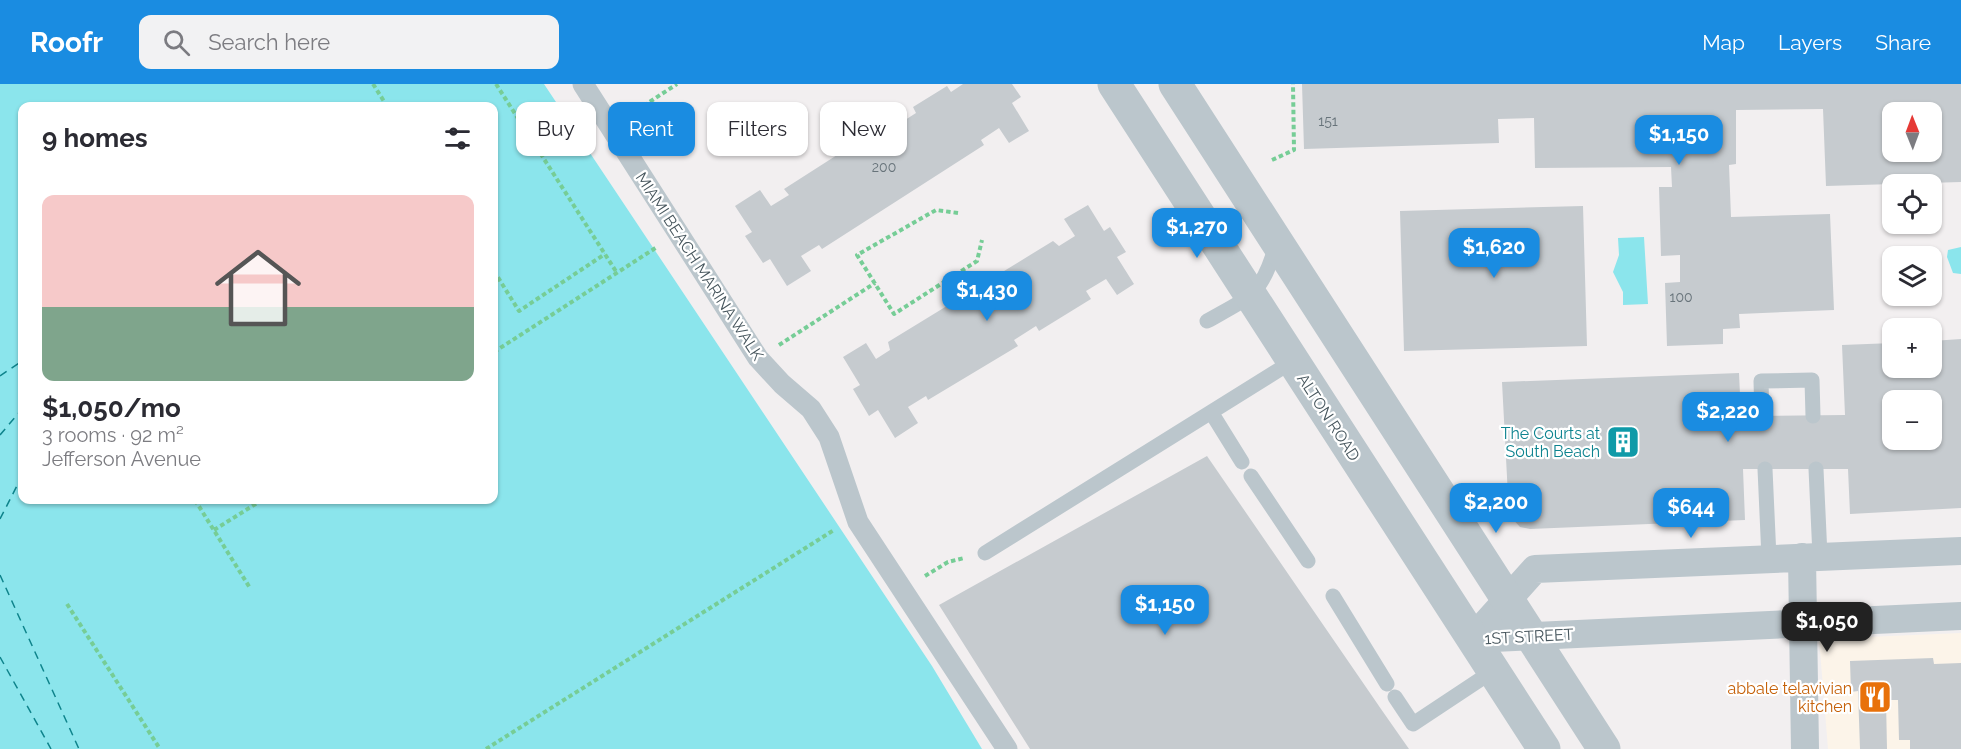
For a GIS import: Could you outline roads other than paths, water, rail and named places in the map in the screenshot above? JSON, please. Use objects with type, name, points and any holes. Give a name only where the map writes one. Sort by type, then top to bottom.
[{"type":"street","name":"MIAMI BEACH MARINA WALK","points":[[583,84],[758,358],[782,384],[811,409],[829,437],[842,483],[858,522],[904,588],[1007,749]]},
{"type":"street","name":"ALTON ROAD","points":[[1114,84],[1542,748]]},
{"type":"street","points":[[1175,84],[1604,749]]},
{"type":"street","name":"1ST STREET","points":[[1472,639],[1535,569],[1961,551]]},
{"type":"street","points":[[1806,749],[1803,625],[1811,556]]},
{"type":"street","name":"1ST STREET","points":[[1472,639],[1961,616]]},
{"type":"lane","points":[[1207,321],[1252,296],[1269,271],[1277,242]]},
{"type":"lane","points":[[985,553],[1293,361]]},
{"type":"lane","points":[[1762,416],[1761,381],[1812,380],[1813,416]]},
{"type":"lane","points":[[1211,412],[1242,462]]},
{"type":"lane","points":[[1765,469],[1769,558]]},
{"type":"lane","points":[[1811,556],[1816,469]]},
{"type":"lane","points":[[1251,476],[1308,561]]},
{"type":"lane","points":[[1333,596],[1413,724],[1493,671]]},
{"type":"water","points":[[0,84],[544,84],[556,102],[516,102],[516,156],[592,156],[932,666],[982,749],[0,749]]},
{"type":"water","points":[[1644,237],[1648,304],[1623,305],[1623,292],[1613,272],[1619,255],[1618,238]]},
{"type":"water","points":[[1961,247],[1961,274],[1953,273],[1947,257],[1948,250]]},
{"type":"place","name":"The Courts at South Beach","points":[[1623,442]]},
{"type":"place","name":"abbale telavivian kitchen","points":[[1875,697]]}]
